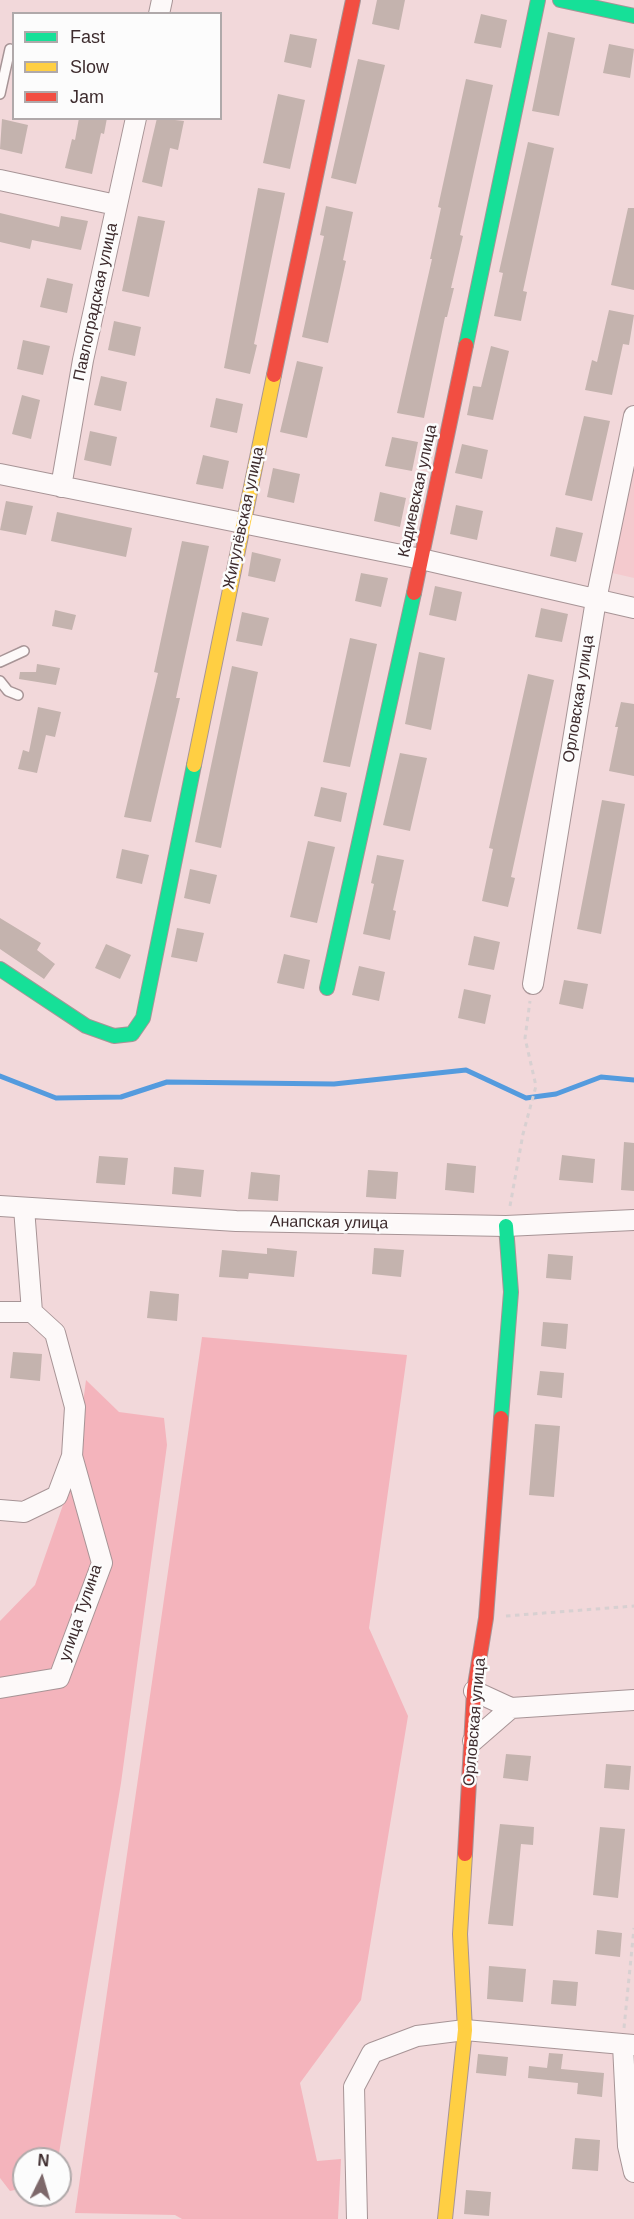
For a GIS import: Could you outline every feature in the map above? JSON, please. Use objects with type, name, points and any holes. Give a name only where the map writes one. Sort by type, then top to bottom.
[{"type":"street","name":"Жигулёвская улица","points":[[0,969],[86,1026],[114,1036],[132,1034],[143,1018],[242,524],[353,0]]},
{"type":"street","name":"Кадиевская улица","points":[[327,988],[421,559],[538,0]]},
{"type":"street","points":[[560,0],[634,16]]},
{"type":"street","name":"Павлоградская улица","points":[[61,487],[84,360],[136,120]]},
{"type":"street","points":[[0,180],[116,206]]},
{"type":"street","name":"Орловская улица","points":[[533,984],[596,600],[634,416]]},
{"type":"street","points":[[0,474],[421,559],[634,608]]},
{"type":"street","name":"Анапская улица","points":[[0,1206],[236,1221],[506,1226],[634,1220]]},
{"type":"street","points":[[24,1209],[32,1312]]},
{"type":"street","name":"Орловская улица","points":[[445,2219],[465,2030],[460,1934],[473,1741],[474,1691],[486,1618],[511,1292],[506,1226]]},
{"type":"street","points":[[0,1312],[32,1312],[56,1333],[75,1407],[72,1456],[57,1496],[24,1512],[0,1509]]},
{"type":"street","name":"улица Тулина","points":[[0,1688],[59,1678],[102,1563],[72,1456]]},
{"type":"street","points":[[474,1691],[511,1708],[634,1700]]},
{"type":"street","points":[[473,1741],[511,1708]]},
{"type":"street","points":[[357,2219],[354,2087],[372,2053],[417,2036],[465,2030],[628,2045],[628,2146],[634,2172]]},
{"type":"lane","points":[[0,94],[10,49]]},
{"type":"lane","points":[[0,662],[24,651]]},
{"type":"lane","points":[[0,681],[8,691],[18,695]]},
{"type":"path","points":[[506,1226],[523,1134],[536,1086],[525,1038],[533,984]]},
{"type":"path","points":[[486,1618],[634,1606]]},
{"type":"path","points":[[628,2045],[634,1928]]},
{"type":"shaded area","points":[[634,444],[634,578],[608,572]]},
{"type":"shaded area","points":[[202,1337],[407,1355],[369,1628],[408,1716],[361,2000],[300,2083],[317,2161],[341,2159],[338,2219],[182,2219],[175,2215],[75,2213]]},
{"type":"shaded area","points":[[86,1380],[119,1412],[164,1418],[167,1445],[121,1783],[60,2147],[12,2147],[12,2191],[10,2191],[0,2178],[0,1621],[35,1585],[64,1502],[78,1442]]},
{"type":"building","points":[[377,0],[405,0],[399,30],[372,24]]},
{"type":"building","points":[[481,14],[507,20],[501,48],[474,43]]},
{"type":"building","points":[[548,32],[575,38],[559,116],[532,111]]},
{"type":"building","points":[[290,34],[317,39],[311,68],[284,62]]},
{"type":"building","points":[[609,44],[634,49],[630,78],[603,73]]},
{"type":"building","points":[[358,59],[385,65],[356,184],[331,178]]},
{"type":"building","points":[[466,79],[493,85],[460,235],[463,236],[451,288],[454,288],[447,317],[445,317],[424,418],[397,413],[432,259],[430,259],[441,208],[438,207]]},
{"type":"building","points":[[278,94],[305,100],[290,169],[263,163]]},
{"type":"building","points":[[2,119],[28,125],[22,154],[0,149]]},
{"type":"building","points":[[79,120],[107,120],[104,134],[101,133],[92,174],[65,168],[72,139],[75,140]]},
{"type":"building","points":[[157,120],[184,121],[178,150],[170,148],[162,187],[142,182]]},
{"type":"building","points":[[528,142],[554,148],[523,291],[527,292],[521,321],[494,316],[503,273],[499,272]]},
{"type":"building","points":[[258,188],[285,193],[250,374],[224,368]]},
{"type":"building","points":[[326,206],[353,212],[343,260],[346,261],[328,343],[302,337],[324,236],[320,235]]},
{"type":"building","points":[[628,208],[634,208],[634,290],[611,285]]},
{"type":"building","points":[[0,213],[59,227],[61,216],[88,221],[81,250],[32,240],[30,249],[0,242]]},
{"type":"building","points":[[138,216],[165,221],[149,297],[122,291]]},
{"type":"building","points":[[47,278],[73,284],[67,313],[40,307]]},
{"type":"building","points":[[609,310],[634,315],[629,345],[623,344],[612,395],[585,390],[592,360],[597,362]]},
{"type":"building","points":[[114,321],[141,327],[135,356],[108,350]]},
{"type":"building","points":[[23,340],[50,346],[43,375],[17,369]]},
{"type":"building","points":[[491,346],[509,351],[493,420],[467,415],[473,386],[481,387]]},
{"type":"building","points":[[297,361],[323,367],[307,438],[280,432]]},
{"type":"building","points":[[101,376],[127,382],[121,411],[94,405]]},
{"type":"building","points":[[22,395],[40,400],[31,439],[12,434]]},
{"type":"building","points":[[216,398],[243,404],[237,433],[210,427]]},
{"type":"building","points":[[584,416],[610,421],[592,501],[565,495]]},
{"type":"building","points":[[90,431],[117,437],[111,466],[84,460]]},
{"type":"building","points":[[392,437],[418,442],[412,471],[385,466]]},
{"type":"building","points":[[462,444],[488,450],[482,479],[455,473]]},
{"type":"building","points":[[203,455],[229,461],[223,489],[196,484]]},
{"type":"building","points":[[273,468],[300,474],[294,503],[267,497]]},
{"type":"building","points":[[380,492],[406,498],[400,527],[374,521]]},
{"type":"building","points":[[6,501],[33,506],[26,535],[0,530]]},
{"type":"building","points":[[456,505],[483,511],[477,540],[450,534]]},
{"type":"building","points":[[57,512],[132,528],[126,557],[51,541]]},
{"type":"building","points":[[556,527],[583,533],[576,562],[550,556]]},
{"type":"building","points":[[182,541],[209,546],[176,698],[180,698],[151,822],[124,817],[158,673],[154,672]]},
{"type":"building","points":[[252,552],[281,559],[275,582],[248,576]]},
{"type":"building","points":[[361,573],[388,578],[381,607],[355,601]]},
{"type":"building","points":[[435,586],[462,592],[456,621],[429,615]]},
{"type":"building","points":[[541,608],[568,614],[562,642],[535,637]]},
{"type":"building","points":[[55,610],[76,615],[72,630],[52,626]]},
{"type":"building","points":[[242,612],[269,618],[262,646],[236,641]]},
{"type":"building","points":[[350,638],[377,644],[350,767],[323,762]]},
{"type":"building","points":[[419,652],[445,658],[431,730],[405,724]]},
{"type":"building","points":[[37,664],[60,668],[56,685],[19,679],[20,672],[36,672]]},
{"type":"building","points":[[232,666],[258,672],[221,848],[195,842]]},
{"type":"building","points":[[528,674],[554,680],[511,877],[515,878],[508,907],[482,901],[493,849],[489,848]]},
{"type":"building","points":[[621,702],[634,704],[634,776],[609,771]]},
{"type":"building","points":[[38,707],[61,712],[55,737],[46,735],[37,773],[18,769],[23,750],[29,752]]},
{"type":"building","points":[[400,753],[427,758],[410,831],[383,825]]},
{"type":"building","points":[[321,787],[347,793],[341,822],[314,816]]},
{"type":"building","points":[[602,800],[625,804],[601,934],[577,929]]},
{"type":"building","points":[[308,841],[335,847],[317,923],[290,917]]},
{"type":"building","points":[[122,849],[149,855],[142,884],[116,878]]},
{"type":"building","points":[[377,855],[404,860],[393,910],[396,911],[390,940],[363,934],[374,884],[371,883]]},
{"type":"building","points":[[190,869],[217,875],[210,904],[184,898]]},
{"type":"building","points":[[0,918],[41,943],[37,950],[55,964],[44,979],[0,949]]},
{"type":"building","points":[[177,928],[204,933],[197,962],[171,957]]},
{"type":"building","points":[[474,936],[500,942],[494,970],[468,965]]},
{"type":"building","points":[[106,944],[131,955],[120,979],[95,968]]},
{"type":"building","points":[[284,954],[310,960],[304,989],[277,983]]},
{"type":"building","points":[[359,966],[385,972],[379,1001],[352,995]]},
{"type":"building","points":[[564,980],[588,984],[583,1009],[559,1004]]},
{"type":"building","points":[[464,989],[491,995],[485,1024],[458,1018]]},
{"type":"building","points":[[624,1142],[634,1143],[634,1191],[621,1190]]},
{"type":"building","points":[[562,1155],[595,1159],[593,1183],[559,1180]]},
{"type":"building","points":[[99,1156],[128,1158],[125,1185],[96,1183]]},
{"type":"building","points":[[447,1163],[476,1166],[474,1193],[445,1190]]},
{"type":"building","points":[[174,1167],[204,1170],[201,1197],[172,1194]]},
{"type":"building","points":[[368,1170],[398,1172],[396,1199],[366,1197]]},
{"type":"building","points":[[251,1172],[280,1175],[278,1201],[248,1199]]},
{"type":"building","points":[[267,1248],[297,1251],[294,1277],[249,1273],[248,1279],[219,1277],[222,1250],[267,1254]]},
{"type":"building","points":[[374,1248],[404,1250],[401,1277],[372,1274]]},
{"type":"building","points":[[548,1254],[573,1256],[571,1280],[546,1278]]},
{"type":"building","points":[[150,1291],[179,1294],[177,1321],[147,1318]]},
{"type":"building","points":[[543,1322],[568,1324],[566,1349],[541,1346]]},
{"type":"building","points":[[13,1352],[42,1354],[40,1381],[10,1378]]},
{"type":"building","points":[[540,1371],[564,1373],[562,1398],[537,1395]]},
{"type":"building","points":[[535,1424],[560,1426],[554,1497],[529,1495]]},
{"type":"building","points":[[506,1754],[531,1756],[528,1781],[503,1778]]},
{"type":"building","points":[[606,1764],[631,1766],[629,1790],[604,1788]]},
{"type":"building","points":[[500,1824],[534,1827],[533,1845],[521,1844],[513,1926],[488,1924]]},
{"type":"building","points":[[600,1827],[625,1829],[618,1898],[593,1895]]},
{"type":"building","points":[[597,1930],[622,1933],[620,1957],[595,1954]]},
{"type":"building","points":[[489,1966],[526,1969],[523,2002],[487,1999]]},
{"type":"building","points":[[553,1980],[578,1982],[576,2006],[551,2004]]},
{"type":"building","points":[[549,2053],[563,2054],[561,2069],[604,2073],[602,2097],[577,2094],[578,2083],[528,2078],[529,2066],[547,2068]]},
{"type":"building","points":[[478,2054],[508,2057],[506,2076],[476,2073]]},
{"type":"building","points":[[575,2138],[600,2140],[598,2171],[572,2169]]},
{"type":"building","points":[[466,2190],[491,2192],[489,2216],[464,2214]]},
{"type":"waterway","points":[[0,1076],[56,1098],[121,1097],[167,1082],[334,1084],[466,1070],[526,1098],[556,1094],[601,1077],[634,1080]]},
{"type":"traffic: fast","points":[[466,345],[538,0]]},
{"type":"traffic: fast","points":[[560,0],[634,16]]},
{"type":"traffic: fast","points":[[327,988],[414,593]]},
{"type":"traffic: fast","points":[[0,969],[86,1026],[114,1036],[132,1034],[143,1018],[194,765]]},
{"type":"traffic: fast","points":[[501,1418],[511,1292],[506,1226]]},
{"type":"traffic: slow","points":[[194,765],[274,375]]},
{"type":"traffic: slow","points":[[445,2219],[465,2030],[460,1934],[465,1854]]},
{"type":"traffic: jam","points":[[274,375],[353,0]]},
{"type":"traffic: jam","points":[[414,593],[466,345]]},
{"type":"traffic: jam","points":[[465,1854],[474,1691],[486,1618],[501,1418]]}]
